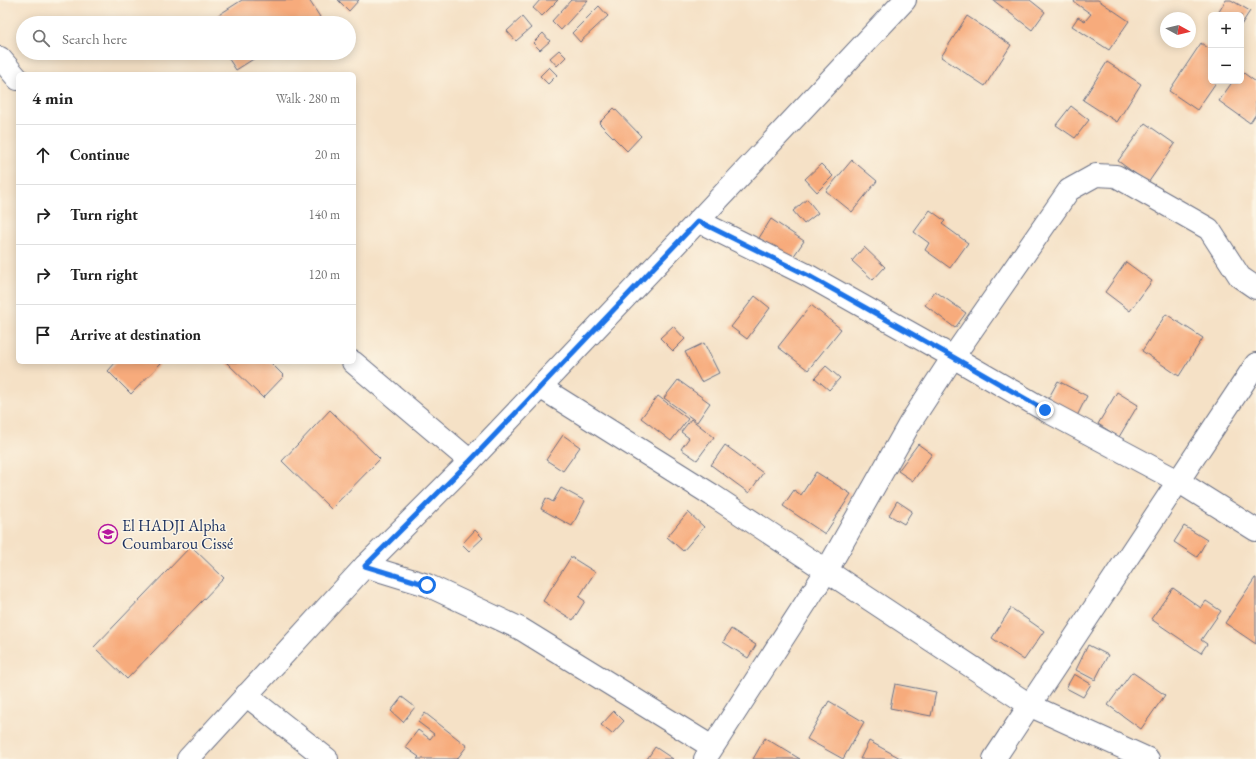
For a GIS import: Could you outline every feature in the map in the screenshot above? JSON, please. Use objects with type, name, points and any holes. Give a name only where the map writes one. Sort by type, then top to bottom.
[{"type":"street","points":[[188,759],[365,566],[470,461],[905,0]]},
{"type":"street","points":[[0,58],[16,76]]},
{"type":"street","points":[[365,566],[427,585],[521,629],[708,753],[827,570],[910,423],[953,357],[1069,190],[1096,175],[1116,176],[1209,229],[1240,277],[1256,288]]},
{"type":"street","points":[[698,221],[809,276],[1045,410],[1178,481],[1256,530]]},
{"type":"street","points":[[355,364],[470,461]]},
{"type":"street","points":[[994,759],[1031,706],[1256,364]]},
{"type":"street","points":[[540,387],[712,495],[1031,706],[1148,759]]},
{"type":"street","points":[[246,695],[327,759]]},
{"type":"building","points":[[242,0],[309,0],[319,16],[217,16]]},
{"type":"building","points":[[338,0],[359,0],[349,11]]},
{"type":"building","points":[[540,0],[558,0],[542,16],[533,8]]},
{"type":"building","points":[[571,0],[588,0],[561,30],[552,21]]},
{"type":"building","points":[[993,0],[1030,0],[1045,12],[1032,30]]},
{"type":"building","points":[[1075,0],[1098,0],[1129,21],[1109,50],[1072,26],[1078,17],[1085,21],[1091,14],[1074,2]]},
{"type":"building","points":[[1226,0],[1231,0],[1250,11],[1244,20],[1244,12],[1219,12]]},
{"type":"building","points":[[599,6],[608,16],[580,42],[572,33]]},
{"type":"building","points":[[967,16],[1011,45],[985,86],[941,57]]},
{"type":"building","points":[[522,17],[531,28],[516,41],[507,31]]},
{"type":"building","points":[[543,33],[550,41],[540,50],[533,43]]},
{"type":"building","points":[[1201,43],[1208,48],[1208,84],[1215,84],[1197,110],[1169,91]]},
{"type":"building","points":[[559,50],[566,57],[557,66],[550,58]]},
{"type":"building","points":[[230,60],[252,60],[236,70]]},
{"type":"building","points":[[1107,62],[1141,84],[1117,122],[1083,100]]},
{"type":"building","points":[[549,67],[557,75],[548,84],[540,76]]},
{"type":"building","points":[[1244,73],[1256,82],[1256,114],[1250,123],[1219,101],[1231,84],[1244,84]]},
{"type":"building","points":[[1071,106],[1089,120],[1075,138],[1056,125]]},
{"type":"building","points":[[614,108],[641,136],[627,151],[599,123]]},
{"type":"building","points":[[1145,123],[1175,144],[1148,183],[1118,161]]},
{"type":"building","points":[[852,160],[877,181],[852,212],[826,191]]},
{"type":"building","points":[[821,164],[833,176],[817,192],[805,179]]},
{"type":"building","points":[[807,199],[818,213],[804,224],[793,211]]},
{"type":"building","points":[[930,210],[945,221],[942,224],[968,243],[950,268],[925,250],[929,243],[914,232]]},
{"type":"building","points":[[771,219],[804,241],[791,260],[759,238]]},
{"type":"building","points":[[864,247],[885,267],[873,280],[852,261]]},
{"type":"building","points":[[1126,262],[1152,281],[1130,311],[1105,292]]},
{"type":"building","points":[[935,291],[966,313],[955,328],[925,305]]},
{"type":"building","points":[[755,296],[770,308],[747,339],[731,327]]},
{"type":"building","points":[[811,305],[841,329],[808,370],[778,347]]},
{"type":"building","points":[[1166,314],[1203,338],[1179,376],[1142,351]]},
{"type":"building","points":[[673,326],[685,339],[673,351],[660,338]]},
{"type":"building","points":[[704,343],[719,373],[701,382],[685,352]]},
{"type":"building","points":[[114,364],[160,364],[131,394],[108,371]]},
{"type":"building","points":[[228,364],[272,364],[284,376],[263,398]]},
{"type":"building","points":[[826,366],[840,378],[829,390],[815,378]]},
{"type":"building","points":[[678,380],[710,403],[697,422],[664,398]]},
{"type":"building","points":[[1058,381],[1087,396],[1077,416],[1047,401]]},
{"type":"building","points":[[1117,392],[1138,405],[1119,437],[1098,424]]},
{"type":"building","points":[[658,396],[688,419],[671,441],[641,418]]},
{"type":"building","points":[[330,410],[380,459],[331,509],[282,461]]},
{"type":"building","points":[[691,419],[714,437],[697,460],[681,449],[689,438],[681,432]]},
{"type":"building","points":[[563,435],[580,447],[563,471],[546,460]]},
{"type":"building","points":[[918,444],[932,454],[913,481],[898,471]]},
{"type":"building","points":[[725,445],[763,473],[749,493],[711,465]]},
{"type":"building","points":[[816,472],[851,494],[825,534],[783,506],[794,490],[801,495]]},
{"type":"building","points":[[561,488],[585,501],[572,526],[541,509],[546,498],[553,502]]},
{"type":"building","points":[[897,501],[912,511],[904,524],[889,515]]},
{"type":"building","points":[[688,512],[704,527],[683,551],[667,537]]},
{"type":"building","points":[[1184,526],[1207,540],[1197,557],[1174,542]]},
{"type":"building","points":[[475,530],[483,538],[469,551],[462,544]]},
{"type":"building","points":[[191,546],[224,578],[127,679],[94,647]]},
{"type":"building","points":[[571,557],[595,572],[579,597],[585,601],[573,620],[543,601]]},
{"type":"building","points":[[1256,578],[1256,644],[1225,623]]},
{"type":"building","points":[[1173,588],[1201,608],[1206,601],[1221,611],[1201,640],[1207,644],[1201,653],[1151,619]]},
{"type":"building","points":[[1011,608],[1044,631],[1024,660],[992,638]]},
{"type":"building","points":[[731,629],[756,645],[748,658],[723,642]]},
{"type":"building","points":[[1088,645],[1108,655],[1095,680],[1076,670]]},
{"type":"building","points":[[1132,672],[1165,695],[1141,729],[1108,705]]},
{"type":"building","points":[[1074,674],[1091,684],[1083,697],[1066,688]]},
{"type":"building","points":[[895,684],[936,692],[931,716],[890,708]]},
{"type":"building","points":[[402,697],[415,707],[403,722],[391,711]]},
{"type":"building","points":[[829,701],[864,722],[843,759],[807,739]]},
{"type":"building","points":[[614,711],[624,721],[612,734],[601,725]]},
{"type":"building","points":[[425,713],[467,746],[457,759],[417,759],[419,757],[405,747],[418,730],[430,739],[434,734],[418,722]]},
{"type":"building","points":[[765,738],[800,759],[753,759]]},
{"type":"building","points":[[869,741],[902,759],[860,759]]},
{"type":"building","points":[[655,747],[673,759],[647,759]]},
{"type":"place","name":"El HADJI Alpha Coumbarou Cissé","points":[[108,534]]},
{"type":"route","points":[[427,585],[365,566],[470,461],[698,221],[809,276],[1045,410]]}]
